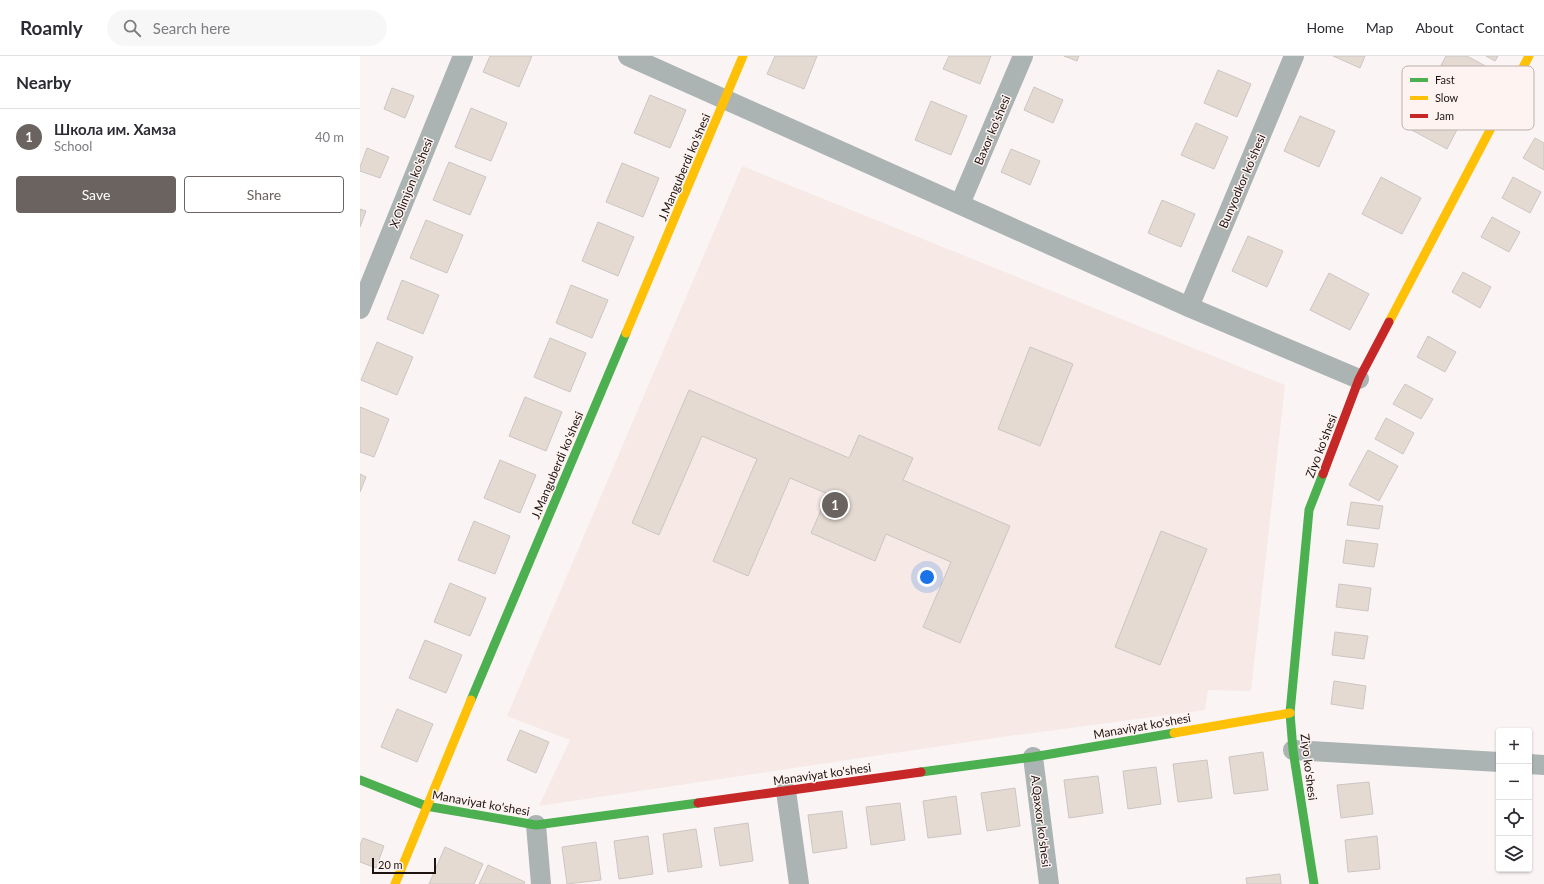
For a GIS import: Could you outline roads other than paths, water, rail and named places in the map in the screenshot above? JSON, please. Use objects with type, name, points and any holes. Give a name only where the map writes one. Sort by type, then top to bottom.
[{"type":"street","name":"X.Olimjon ko'shesi","points":[[360,309],[463,56]]},
{"type":"street","points":[[628,56],[1190,307],[1359,379]]},
{"type":"street","name":"J.Manguberdi ko'shesi","points":[[395,884],[426,806],[743,56]]},
{"type":"street","name":"Baxor ko'shesi","points":[[960,204],[1023,56]]},
{"type":"street","name":"Bunyodkor ko'shesi","points":[[1190,307],[1294,56]]},
{"type":"street","name":"Ziyo ko'shesi","points":[[1524,66],[1529,56]]},
{"type":"street","name":"Ziyo ko'shesi","points":[[1314,884],[1293,750],[1290,713],[1309,510],[1359,379],[1490,130]]},
{"type":"street","name":"Manaviyat ko'shesi","points":[[360,780],[426,806],[536,825],[1033,757],[1290,713]]},
{"type":"street","points":[[1293,750],[1496,762]]},
{"type":"street","name":"A.Qaxxor ko'shesi","points":[[1033,757],[1049,884]]},
{"type":"street","points":[[1532,764],[1544,764]]},
{"type":"street","points":[[786,791],[799,884]]},
{"type":"street","points":[[536,825],[541,884]]},
{"type":"place","name":"Школа им. Хамза","points":[[835,505]]}]
